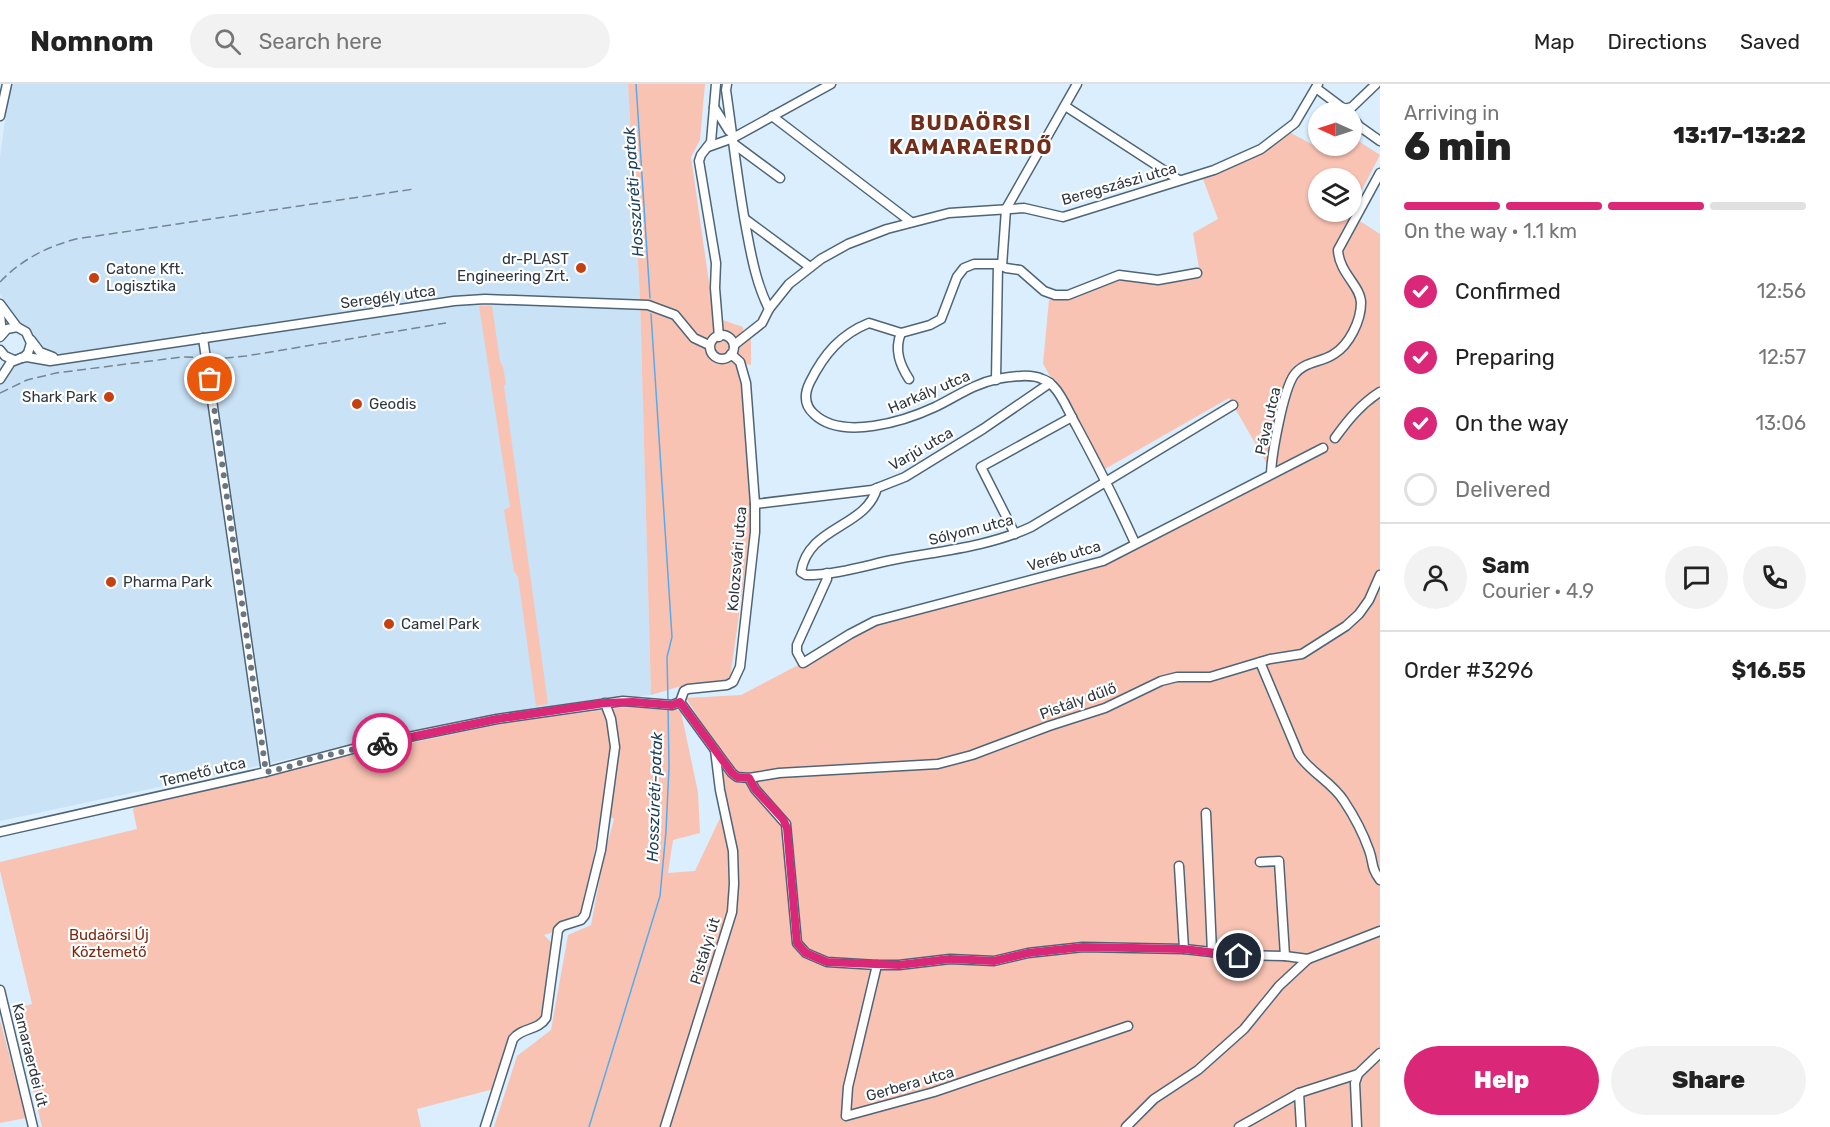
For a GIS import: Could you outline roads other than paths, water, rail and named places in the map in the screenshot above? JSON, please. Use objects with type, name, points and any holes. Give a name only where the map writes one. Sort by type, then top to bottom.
[{"type":"street","points":[[0,116],[7,84]]},
{"type":"street","points":[[716,84],[711,142],[700,155],[699,161],[716,263],[715,288],[719,337]]},
{"type":"street","points":[[727,84],[733,141],[755,273],[761,294],[769,309]]},
{"type":"street","points":[[708,147],[733,141],[772,116],[831,84]]},
{"type":"street","points":[[1077,84],[1006,208],[1000,265],[996,380],[1032,376],[1041,378],[1054,387],[1072,417],[1134,543]]},
{"type":"street","points":[[1357,102],[1376,84]]},
{"type":"street","points":[[1317,86],[1336,102]]},
{"type":"street","name":"Beregszászi utca","points":[[732,346],[762,323],[769,309],[789,284],[810,267],[848,244],[911,222],[950,213],[1024,208],[1063,217],[1214,170],[1261,148],[1295,123],[1317,86]]},
{"type":"street","points":[[714,106],[733,141],[780,178]]},
{"type":"street","points":[[1065,106],[1179,180]]},
{"type":"street","points":[[772,116],[911,222]]},
{"type":"street","points":[[1362,128],[1380,141]]},
{"type":"street","name":"Páva utca","points":[[1271,473],[1287,390],[1294,375],[1304,366],[1333,355],[1346,344],[1354,327],[1361,301],[1345,273],[1338,250],[1380,173]]},
{"type":"street","points":[[745,219],[810,267]]},
{"type":"street","points":[[901,333],[930,325],[941,319],[957,278],[964,268],[974,264],[1000,265],[1020,270],[1044,291],[1055,295],[1068,295],[1119,275],[1158,280],[1197,273]]},
{"type":"street","name":"Seregély utca","points":[[18,359],[27,357],[50,361],[454,301],[485,299],[654,307],[675,315],[694,338],[709,345],[710,352],[717,358],[732,346]]},
{"type":"street","points":[[0,304],[16,327],[26,332],[40,352],[59,358]]},
{"type":"street","points":[[0,315],[1,335]]},
{"type":"street","name":"Harkály utca","points":[[909,379],[899,362],[898,339],[901,333],[869,323],[853,329],[829,350],[807,387],[805,396],[810,411],[819,418],[846,428],[888,424],[924,412],[960,392],[996,380]]},
{"type":"street","points":[[1,335],[10,328],[16,327]]},
{"type":"street","points":[[709,345],[719,337]]},
{"type":"street","points":[[719,337],[732,346]]},
{"type":"street","points":[[203,338],[266,772]]},
{"type":"street","points":[[0,379],[6,369],[28,353],[31,347],[30,339]]},
{"type":"street","name":"Kolozsvári utca","points":[[676,704],[684,691],[733,682],[738,673],[755,532],[755,504],[746,383],[732,346]]},
{"type":"street","points":[[0,368],[1,352],[18,359]]},
{"type":"street","name":"Varjú utca","points":[[755,504],[877,489],[905,477],[983,429],[1050,383]]},
{"type":"street","points":[[1335,438],[1359,408],[1380,392]]},
{"type":"street","name":"Sólyom utca","points":[[877,489],[874,498],[863,511],[828,532],[812,547],[803,561],[801,572],[806,575],[827,573],[931,554],[1014,534],[1233,405]]},
{"type":"street","points":[[1014,534],[981,467],[1072,417]]},
{"type":"street","name":"Veréb utca","points":[[827,573],[797,645],[797,652],[803,663],[875,621],[1103,561],[1134,543],[1323,448]]},
{"type":"street","name":"Pistály dűlő","points":[[749,778],[779,773],[938,764],[961,759],[1105,708],[1161,681],[1177,677],[1210,677],[1260,662],[1302,654],[1346,626],[1370,600],[1380,575]]},
{"type":"street","points":[[1260,662],[1299,755],[1304,763],[1338,792],[1344,801],[1371,854],[1372,866],[1380,880]]},
{"type":"street","points":[[485,1127],[513,1039],[520,1032],[541,1024],[546,1018],[558,930],[562,926],[581,920],[587,911],[601,850],[615,754],[612,725],[605,703]]},
{"type":"street","name":"Temető utca","points":[[0,832],[296,765],[306,760],[375,744],[497,719],[605,703],[676,704]]},
{"type":"street","points":[[676,704],[732,773],[737,777],[749,778],[755,789],[783,819],[787,828],[795,939],[806,953],[827,962],[899,965],[950,959],[994,961],[1028,953],[1083,947],[1184,949],[1239,956],[1286,956],[1308,959]]},
{"type":"street","name":"Pistályi út","points":[[665,1127],[734,901],[733,851],[718,778],[715,750]]},
{"type":"street","points":[[718,778],[732,773]]},
{"type":"street","points":[[1206,813],[1212,952]]},
{"type":"street","points":[[1260,862],[1283,861],[1286,956]]},
{"type":"street","points":[[1179,866],[1184,949]]},
{"type":"street","points":[[1126,1127],[1154,1099],[1198,1070],[1244,1029],[1279,986],[1308,959],[1380,932]]},
{"type":"street","name":"Gerbera utca","points":[[878,965],[848,1087],[846,1116],[934,1092],[1128,1026]]},
{"type":"street","name":"Kamaraerdei út","points":[[0,990],[33,1127]]},
{"type":"street","points":[[1239,1127],[1299,1093],[1358,1074],[1380,1053]]},
{"type":"street","points":[[1357,1127],[1355,1083],[1358,1074]]},
{"type":"street","points":[[1299,1093],[1301,1127]]},
{"type":"waterway","name":"Hosszúréti-patak","points":[[636,84],[650,298]]},
{"type":"waterway","name":"Hosszúréti-patak","points":[[651,314],[672,637],[667,657],[668,702]]},
{"type":"waterway","name":"Hosszúréti-patak","points":[[589,1127],[660,896],[669,767],[668,707]]},
{"type":"railway","points":[[0,282],[35,255],[76,239],[414,189]]},
{"type":"railway","points":[[0,393],[27,380],[56,373],[182,357],[246,356],[446,323]]},
{"type":"place","name":"dr-PLAST Engineering Zrt.","points":[[581,268]]},
{"type":"place","name":"Catone Kft. Logisztika","points":[[94,278]]},
{"type":"place","name":"Shark Park","points":[[109,397]]},
{"type":"place","name":"Geodis","points":[[357,404]]},
{"type":"place","name":"Pharma Park","points":[[111,582]]},
{"type":"place","name":"Camel Park","points":[[389,624]]},
{"type":"district","name":"BUDAÖRSI KAMARAERDŐ","points":[[971,135]]},
{"type":"park label","name":"Budaörsi Új Köztemető","points":[[109,944]]}]
